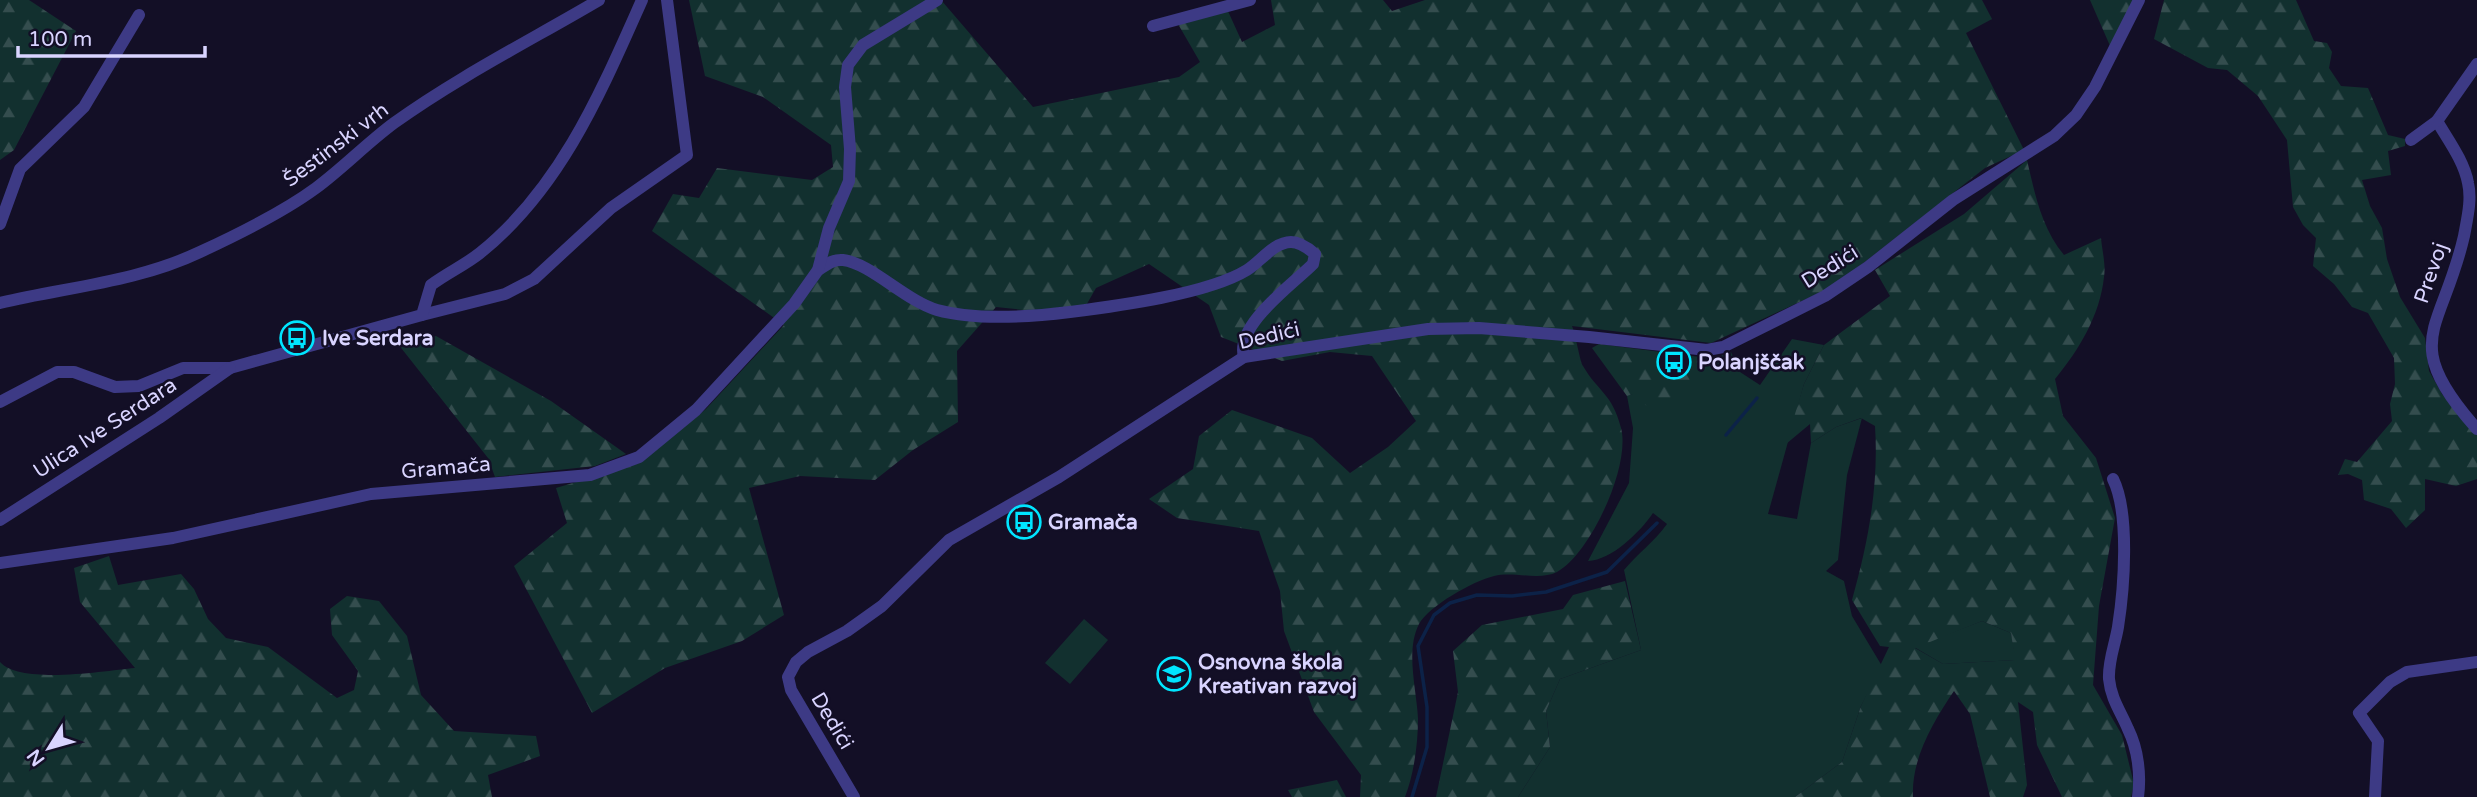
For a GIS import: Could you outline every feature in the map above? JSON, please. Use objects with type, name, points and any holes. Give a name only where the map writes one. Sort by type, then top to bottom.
[{"type":"street","name":"Šestinski vrh","points":[[0,303],[67,287],[117,281],[200,252],[297,200],[396,122],[538,34],[599,0]]},
{"type":"street","points":[[422,316],[431,285],[481,252],[538,195],[562,162],[610,74],[642,0]]},
{"type":"street","name":"Ulica Ive Serdara","points":[[0,402],[57,372],[74,372],[124,388],[139,386],[183,368],[230,368],[505,294],[534,279],[611,208],[687,155],[667,0]]},
{"type":"street","name":"Gramača","points":[[0,563],[173,538],[371,494],[590,475],[639,457],[696,410],[794,304],[818,270],[829,228],[849,181],[850,149],[845,86],[848,65],[863,45],[937,0]]},
{"type":"street","points":[[1153,26],[1250,0]]},
{"type":"street","name":"Dedići","points":[[854,797],[791,690],[788,677],[796,662],[882,606],[949,540],[1059,477],[1244,357],[1428,329],[1479,328],[1707,350],[1723,346],[1844,285],[1953,201],[2036,149],[2076,115],[2095,87],[2139,0]]},
{"type":"street","points":[[0,224],[20,169],[84,107],[139,15]]},
{"type":"street","points":[[2411,140],[2438,121],[2477,64]]},
{"type":"street","name":"Prevoj","points":[[2438,121],[2465,171],[2470,196],[2462,242],[2432,328],[2430,347],[2433,363],[2444,388],[2477,429]]},
{"type":"street","points":[[818,270],[831,262],[842,260],[859,266],[913,301],[938,310],[971,315],[1070,312],[1169,295],[1219,282],[1246,270],[1270,251],[1290,242],[1305,246],[1315,254],[1313,264],[1262,313],[1244,338],[1241,348],[1244,357]]},
{"type":"street","name":"Ulica Ive Serdara","points":[[0,520],[159,418],[230,368]]},
{"type":"street","points":[[2113,479],[2123,505],[2124,523],[2120,610],[2109,679],[2113,700],[2134,745],[2139,777],[2138,797]]},
{"type":"street","points":[[2375,797],[2378,741],[2359,713],[2390,682],[2407,672],[2477,662]]},
{"type":"green space","points":[[0,0],[29,0],[76,31],[14,150],[0,160]]},
{"type":"green space","points":[[689,0],[941,0],[1033,107],[1179,77],[1200,62],[1178,24],[1227,9],[1242,42],[1275,25],[1271,0],[1383,0],[1392,11],[1425,0],[1982,0],[1992,19],[1966,33],[2024,150],[1985,168],[1834,286],[1711,343],[1572,326],[1583,366],[1609,400],[1621,428],[1620,464],[1614,486],[1594,529],[1570,562],[1557,572],[1542,576],[1501,575],[1485,579],[1442,602],[1419,624],[1412,659],[1418,719],[1417,738],[1413,769],[1405,797],[1360,797],[1361,775],[1314,712],[1284,631],[1280,591],[1259,531],[1177,518],[1149,499],[1193,469],[1199,436],[1232,410],[1312,438],[1350,473],[1388,447],[1416,421],[1372,356],[1330,352],[1282,361],[1221,337],[1209,305],[1149,264],[1096,288],[1080,316],[996,307],[957,351],[958,422],[913,450],[875,480],[800,476],[749,488],[784,615],[742,641],[665,668],[592,713],[514,566],[567,523],[556,488],[640,463],[706,409],[784,325],[652,231],[673,194],[699,198],[717,168],[812,180],[833,167],[831,145],[763,97],[705,76]]},
{"type":"green space","points":[[2090,0],[2133,0],[2111,48]]},
{"type":"green space","points":[[2164,0],[2296,0],[2314,41],[2327,43],[2332,52],[2329,68],[2341,86],[2368,88],[2388,135],[2405,139],[2405,146],[2388,151],[2391,175],[2362,180],[2370,206],[2382,228],[2387,259],[2400,297],[2425,338],[2429,371],[2442,394],[2477,434],[2477,479],[2456,486],[2425,479],[2425,510],[2406,528],[2391,509],[2364,500],[2362,480],[2348,474],[2338,475],[2345,459],[2357,462],[2392,421],[2390,404],[2395,384],[2394,358],[2368,313],[2352,307],[2334,284],[2313,266],[2316,238],[2303,225],[2293,207],[2287,140],[2258,96],[2227,70],[2208,68],[2154,39]]},
{"type":"green space","points":[[2027,160],[2044,222],[2064,255],[2101,238],[2104,272],[2098,305],[2080,344],[2055,379],[2063,416],[2096,458],[2115,518],[2099,606],[2093,685],[2122,735],[2134,784],[2131,797],[2062,797],[2037,745],[2033,712],[2018,702],[2027,785],[2023,797],[1990,797],[1970,714],[1954,691],[1925,741],[1913,783],[1913,797],[1795,797],[1842,762],[1861,706],[1889,647],[1880,646],[1852,600],[1863,557],[1874,492],[1875,426],[1861,418],[1836,427],[1811,443],[1810,424],[1786,444],[1804,384],[1824,345],[1890,296],[1875,270],[1964,214]],"holes":[[[1982,621],[2011,633],[2015,660],[1943,664],[1915,648]]]},
{"type":"green space","points":[[436,336],[551,401],[626,454],[595,466],[495,477],[488,458],[398,344]]},
{"type":"green space","points":[[1792,339],[1824,345],[1804,384],[1768,514],[1797,519],[1811,443],[1836,427],[1862,418],[1847,475],[1838,560],[1826,571],[1844,581],[1852,616],[1882,666],[1861,706],[1842,762],[1795,797],[1518,797],[1550,747],[1546,711],[1560,679],[1641,650],[1624,570],[1667,524],[1653,513],[1633,536],[1616,550],[1588,561],[1629,483],[1633,428],[1627,396],[1700,368],[1700,357],[1718,357],[1731,352],[1740,372],[1760,385]]},
{"type":"green space","points":[[1599,344],[1700,357],[1697,376],[1680,397],[1657,415],[1633,394],[1627,396],[1592,348]]},
{"type":"green space","points":[[109,556],[118,585],[181,574],[194,589],[208,619],[226,638],[268,647],[337,698],[354,690],[358,671],[332,635],[330,609],[347,596],[379,601],[407,636],[421,695],[454,731],[536,736],[540,756],[488,775],[492,797],[0,797],[0,662],[11,669],[44,675],[135,668],[80,602],[74,568]]},
{"type":"green space","points":[[1625,581],[1641,650],[1560,679],[1546,711],[1550,747],[1518,797],[1436,797],[1458,692],[1453,651],[1482,625],[1563,609],[1573,595]]},
{"type":"green space","points":[[1084,619],[1108,640],[1070,684],[1045,663]]},
{"type":"green space","points":[[1982,621],[2011,633],[2016,660],[1943,664],[1914,647]]},
{"type":"green space","points":[[1337,780],[1346,797],[1292,797],[1288,790]]},
{"type":"waterway","points":[[1726,435],[1757,398]]},
{"type":"waterway","points":[[1412,797],[1427,747],[1427,707],[1418,646],[1434,615],[1450,603],[1477,595],[1512,596],[1546,592],[1607,572],[1657,523]]},
{"type":"place","name":"Ive Serdara","points":[[297,338]]},
{"type":"place","name":"Polanjščak","points":[[1674,362]]},
{"type":"place","name":"Gramača","points":[[1024,522]]},
{"type":"place","name":"Osnovna škola Kreativan razvoj","points":[[1174,674]]}]
